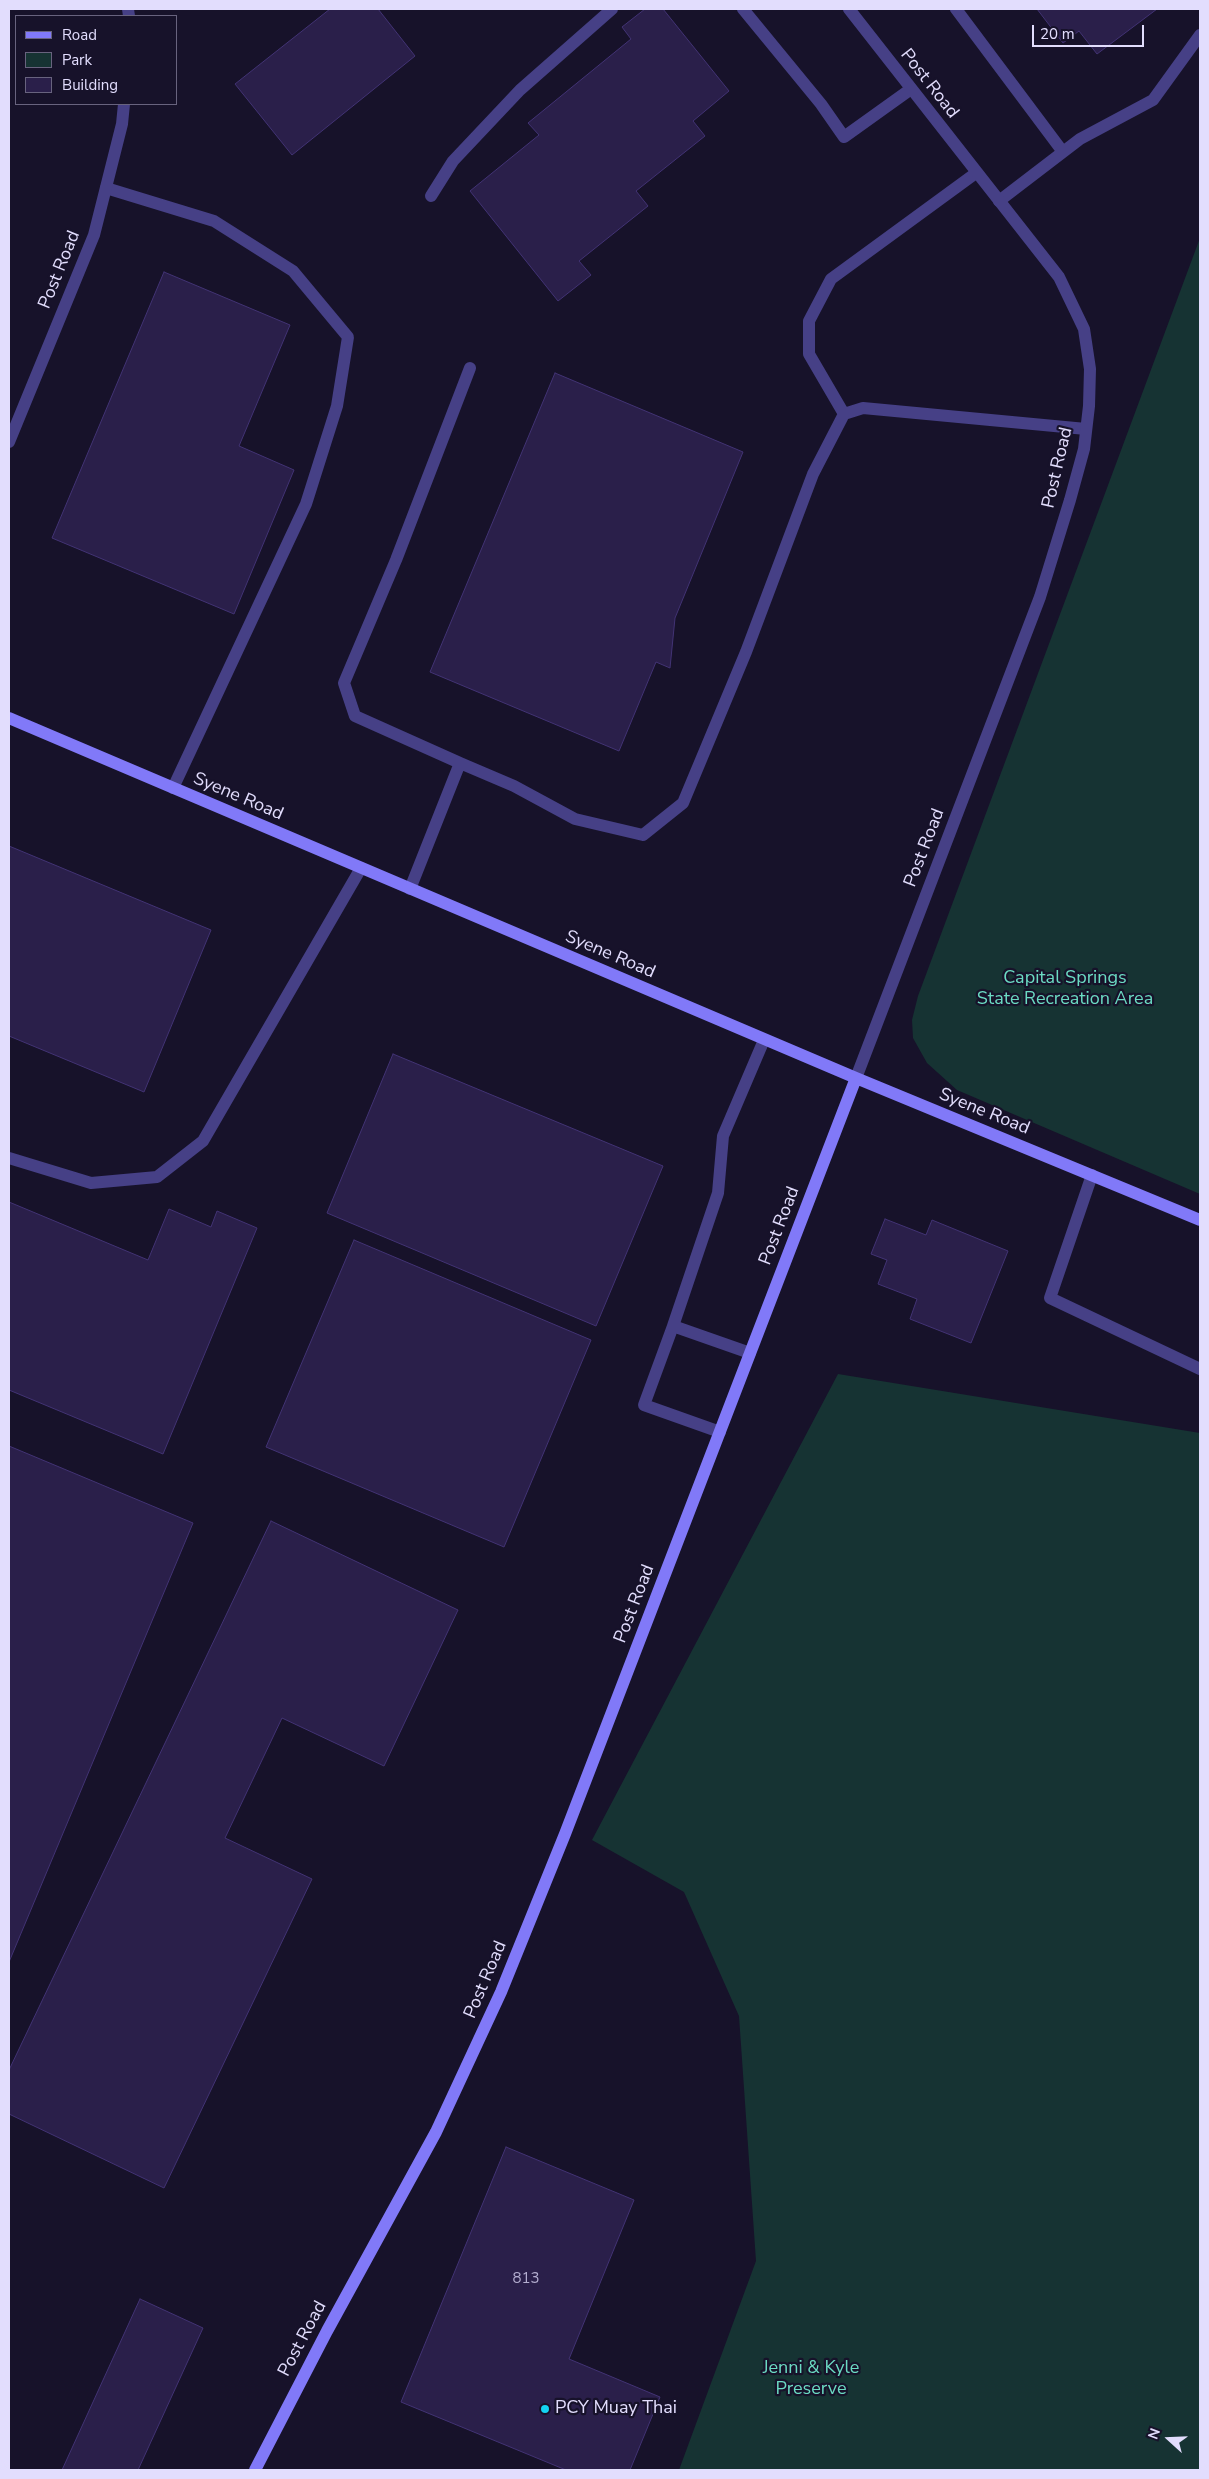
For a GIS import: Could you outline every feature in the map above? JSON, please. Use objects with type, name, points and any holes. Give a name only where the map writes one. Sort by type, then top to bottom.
[{"type":"street","points":[[431,196],[453,161],[520,90],[612,9]]},
{"type":"street","points":[[743,9],[821,104],[844,137],[911,89]]},
{"type":"street","name":"Post Road","points":[[255,2470],[327,2331],[436,2132],[501,1992],[565,1834],[1040,597],[1084,449],[1090,369],[1084,330],[1059,277],[849,9]]},
{"type":"street","points":[[956,9],[1063,152]]},
{"type":"street","points":[[999,202],[1080,138],[1154,100],[1200,35]]},
{"type":"street","name":"Post Road","points":[[9,442],[94,234],[122,124],[124,105]]},
{"type":"street","points":[[844,414],[809,354],[809,321],[831,279],[976,173]]},
{"type":"street","points":[[106,188],[214,221],[293,271],[348,337],[338,406],[306,504],[173,788]]},
{"type":"street","points":[[470,368],[396,560],[344,683],[355,716],[514,786],[575,819],[644,835],[683,803],[746,652],[813,474],[844,414],[863,408],[1086,429]]},
{"type":"street","name":"Syene Road","points":[[9,718],[764,1040],[1200,1220]]},
{"type":"street","points":[[410,889],[460,763]]},
{"type":"street","points":[[9,1158],[91,1183],[158,1177],[203,1141],[361,868]]},
{"type":"street","points":[[720,1432],[644,1405],[718,1193],[723,1136],[764,1040]]},
{"type":"street","points":[[1092,1176],[1050,1298],[1200,1369]]},
{"type":"street","points":[[673,1326],[750,1354]]},
{"type":"green space","name":"Capital Springs State Recreation Area","points":[[1200,238],[1200,1194],[957,1090],[927,1063],[913,1038],[912,1020],[918,996]]},
{"type":"green space","name":"Jenni & Kyle Preserve","points":[[838,1374],[1200,1433],[1200,2470],[679,2470],[756,2261],[739,2016],[684,1892],[592,1840]]},
{"type":"building","points":[[330,9],[378,9],[415,56],[292,155],[235,84]]},
{"type":"building","points":[[645,9],[663,9],[729,91],[693,121],[705,136],[636,191],[648,206],[579,261],[591,275],[558,301],[470,191],[539,135],[528,123],[631,39],[622,27]]},
{"type":"building","points":[[1037,9],[1157,9],[1097,54],[1079,31],[1063,43]]},
{"type":"building","points":[[164,272],[290,325],[239,446],[294,470],[234,614],[52,538]]},
{"type":"building","points":[[555,373],[743,452],[675,618],[670,668],[656,662],[619,751],[430,672]]},
{"type":"building","points":[[9,846],[211,930],[144,1092],[9,1036]]},
{"type":"building","points":[[393,1054],[663,1166],[596,1326],[327,1213]]},
{"type":"building","points":[[9,1202],[148,1260],[169,1209],[211,1227],[217,1211],[257,1228],[163,1454],[9,1390]]},
{"type":"building","points":[[885,1219],[926,1235],[932,1220],[1008,1251],[971,1343],[910,1319],[917,1299],[878,1284],[887,1260],[871,1254]]},
{"type":"building","points":[[354,1240],[591,1340],[504,1547],[266,1447]]},
{"type":"building","points":[[9,1446],[193,1523],[9,1962]]},
{"type":"building","points":[[271,1521],[458,1610],[384,1766],[282,1718],[225,1838],[312,1879],[164,2188],[9,2114],[9,2070]]},
{"type":"building","points":[[506,2147],[634,2200],[569,2359],[660,2397],[630,2470],[566,2470],[401,2402]]},
{"type":"building","points":[[140,2299],[203,2328],[138,2470],[62,2470]]},
{"type":"place","name":"PCY Muay Thai","points":[[545,2409]]}]
